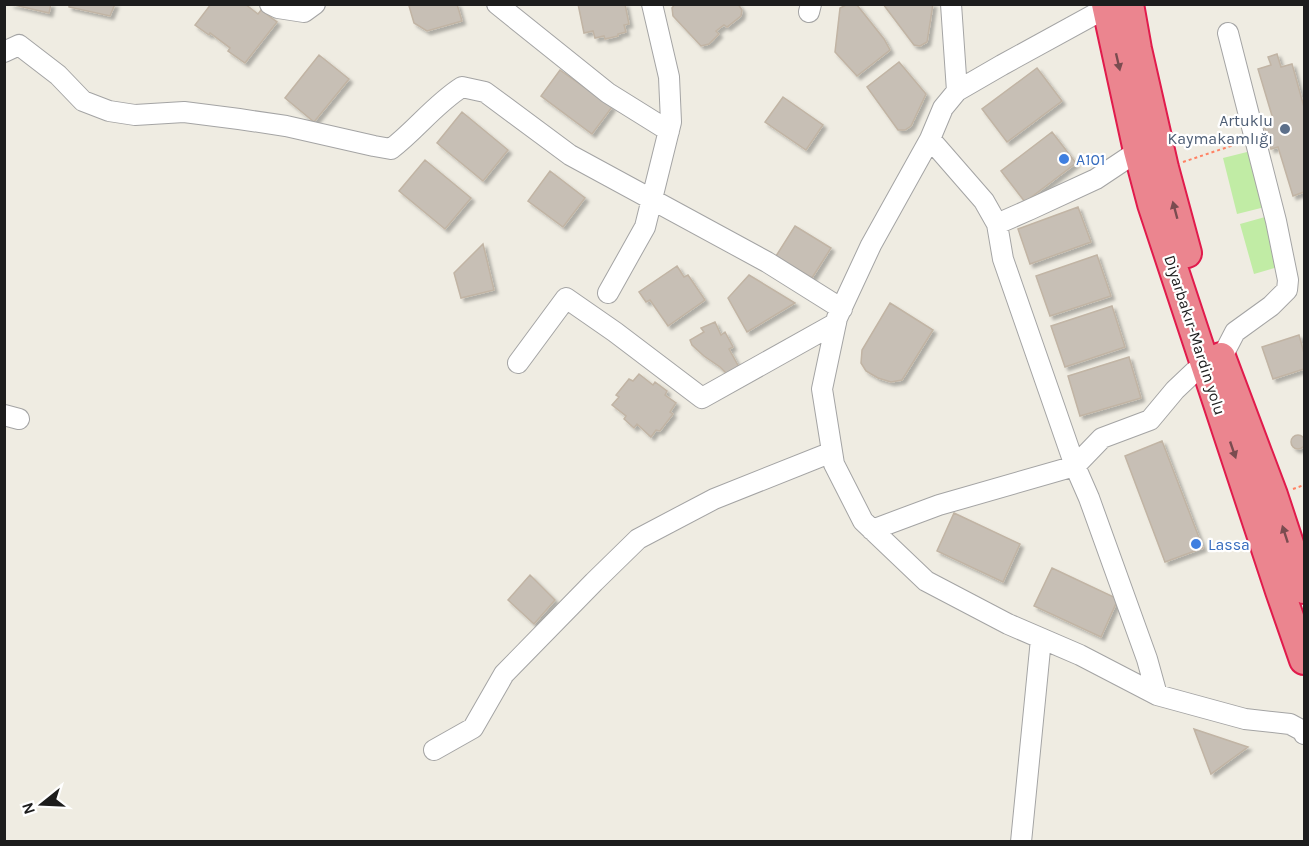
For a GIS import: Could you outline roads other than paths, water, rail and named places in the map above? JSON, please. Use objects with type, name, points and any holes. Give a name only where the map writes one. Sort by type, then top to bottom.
[{"type":"highway","name":"Diyarbakır-Mardin yolu","points":[[1114,6],[1138,151],[1152,204],[1213,361],[1273,495],[1300,562],[1305,589]]},
{"type":"highway","name":"Diyarbakır-Mardin yolu","points":[[1114,6],[1137,49],[1169,186],[1203,305],[1213,361],[1280,591],[1305,660]]},
{"type":"street","points":[[270,4],[278,8],[304,12],[315,4]]},
{"type":"street","points":[[497,4],[609,93],[669,130]]},
{"type":"street","points":[[608,293],[645,227],[671,122],[669,77],[652,4]]},
{"type":"street","points":[[951,4],[957,91]]},
{"type":"street","points":[[1114,6],[957,91],[943,108],[930,139],[871,245],[839,316],[822,389],[834,464],[863,521],[926,581],[1008,624],[1080,655],[1158,695],[1245,719],[1290,724],[1305,734]]},
{"type":"street","points":[[872,530],[939,505],[1075,466],[1102,438],[1150,420],[1175,390],[1194,372],[1213,361],[1235,332],[1271,306],[1287,290],[1288,280],[1276,221],[1228,33]]},
{"type":"street","points":[[9,43],[58,75],[83,101],[109,111],[135,115],[184,112],[238,118],[391,149],[447,97],[462,87],[485,92],[570,155],[767,262],[839,316]]},
{"type":"street","points":[[930,139],[984,201],[997,224],[1003,259],[1158,695]]},
{"type":"street","points":[[997,224],[1095,179],[1138,151]]},
{"type":"street","points":[[518,363],[566,298],[702,398],[839,316]]},
{"type":"street","points":[[434,750],[473,728],[504,674],[638,539],[714,498],[832,452]]},
{"type":"street","points":[[1020,842],[1041,639]]},
{"type":"place","name":"Artuklu Kaymakamlığı","points":[[1285,129]]},
{"type":"place","name":"A101","points":[[1064,159]]},
{"type":"place","name":"Lassa","points":[[1196,544]]}]
